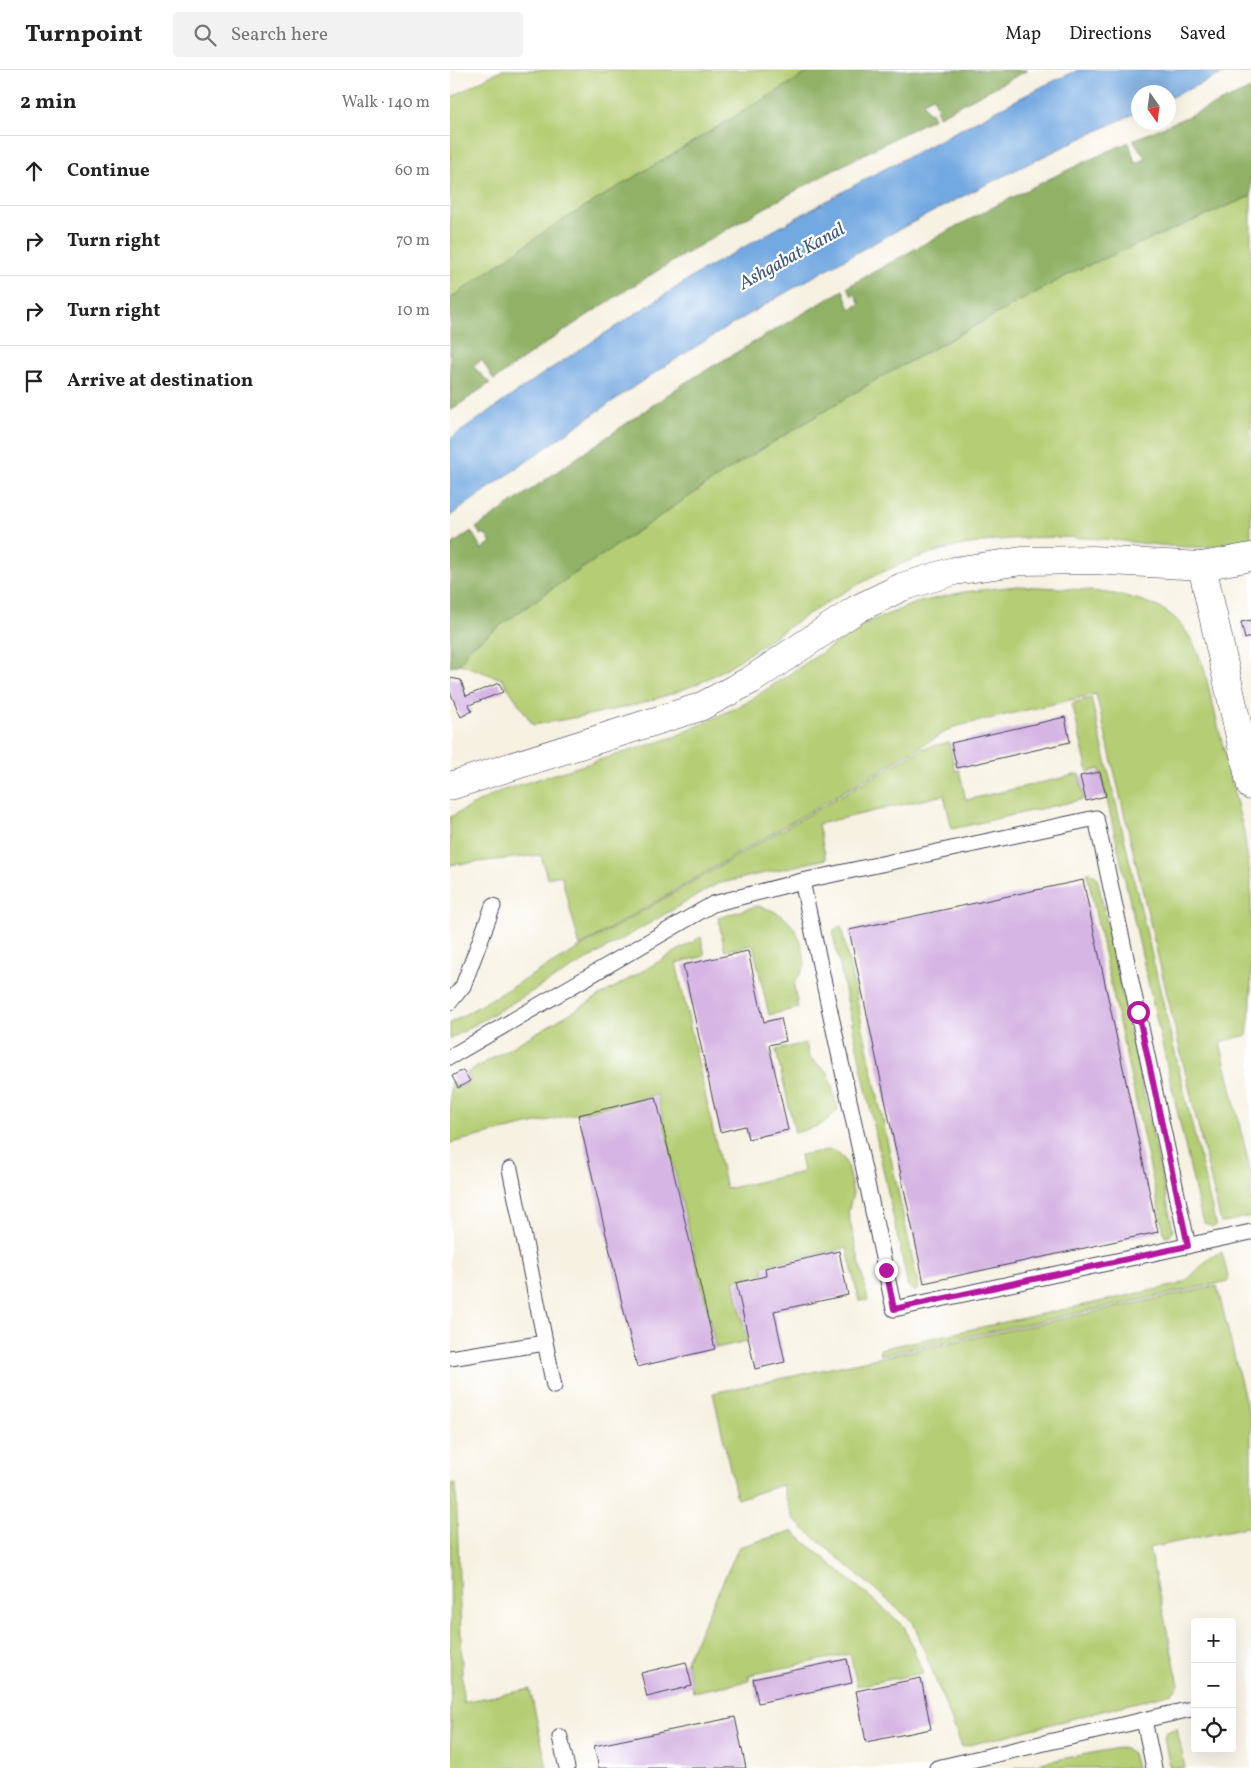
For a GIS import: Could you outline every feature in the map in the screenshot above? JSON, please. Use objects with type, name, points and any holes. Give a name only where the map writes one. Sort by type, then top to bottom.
[{"type":"street","points":[[450,786],[700,706],[751,680],[857,609],[902,587],[954,571],[1022,561],[1092,560],[1202,566],[1251,557]]},
{"type":"street","points":[[1202,566],[1251,786]]},
{"type":"lane","points":[[450,1057],[713,904],[802,881],[1096,818],[1188,1246]]},
{"type":"lane","points":[[802,881],[894,1309],[1251,1232]]},
{"type":"lane","points":[[450,1002],[463,986],[493,906]]},
{"type":"lane","points":[[510,1169],[554,1386]]},
{"type":"lane","points":[[450,1358],[545,1343]]},
{"type":"lane","points":[[937,1768],[960,1766],[1191,1709]]},
{"type":"lane","points":[[1144,1720],[1154,1768]]},
{"type":"lane","points":[[560,1738],[567,1768]]},
{"type":"green space","points":[[501,70],[812,70],[549,229],[450,299],[450,98]]},
{"type":"green space","points":[[812,70],[1028,70],[939,116],[933,97],[923,102],[928,113],[931,112],[934,118],[821,177],[709,240],[600,307],[494,380],[482,360],[473,366],[490,383],[450,411],[450,299],[548,229]]},
{"type":"green space","points":[[1251,89],[1251,196],[1075,271],[874,381],[734,466],[540,597],[468,649],[460,664],[450,667],[450,546],[471,531],[482,549],[491,542],[484,533],[481,535],[476,528],[686,382],[843,290],[850,309],[860,304],[855,294],[852,296],[847,287],[986,211],[1057,175],[1129,142],[1135,163],[1146,159],[1133,140],[1156,130],[1176,130],[1176,121]]},
{"type":"green space","points":[[1251,196],[1251,539],[1233,544],[1196,547],[1103,539],[1039,537],[996,540],[932,553],[896,566],[845,592],[796,622],[739,661],[683,690],[641,703],[533,725],[502,679],[460,664],[468,649],[540,597],[734,466],[874,381],[1075,271]]},
{"type":"green space","points":[[1017,586],[1096,591],[1138,599],[1155,606],[1170,614],[1181,625],[1195,646],[1204,668],[1244,833],[1251,882],[1251,1003],[1247,1035],[1220,1042],[1251,1173],[1251,1216],[1221,1223],[1096,694],[954,727],[580,946],[561,875],[547,878],[541,855],[450,865],[450,817],[500,791],[674,737],[746,703],[866,623],[916,603],[964,592]]},
{"type":"green space","points":[[1091,698],[1216,1226],[1212,1227],[1203,1222],[1201,1216],[1100,769],[1088,772],[1072,703]]},
{"type":"green space","points":[[949,742],[955,771],[959,770],[966,800],[1079,774],[1084,799],[952,829],[944,795],[818,824],[826,859],[717,884],[450,1039],[450,1023],[921,749]]},
{"type":"green space","points":[[1090,872],[1097,877],[1173,1229],[1170,1236],[1165,1237],[1087,873]]},
{"type":"green space","points":[[756,906],[777,913],[785,919],[792,926],[801,943],[805,965],[794,985],[798,1008],[769,1015],[753,945],[725,951],[718,918]]},
{"type":"green space","points":[[841,926],[919,1289],[914,1291],[908,1286],[833,934],[835,929]]},
{"type":"green space","points":[[701,937],[705,956],[676,963],[726,1189],[803,1172],[800,1155],[828,1150],[835,1151],[843,1158],[847,1165],[853,1193],[848,1213],[868,1300],[859,1301],[847,1248],[763,1266],[764,1274],[734,1281],[747,1341],[716,1348],[657,1095],[450,1143],[450,1083],[453,1081],[458,1088],[471,1081],[467,1073]]},
{"type":"green space","points":[[806,1043],[809,1057],[828,1073],[838,1110],[821,1125],[795,1133],[776,1050]]},
{"type":"green space","points":[[1222,1252],[1229,1281],[881,1355],[880,1349],[1177,1285],[1189,1278],[1209,1259]]},
{"type":"green space","points":[[1217,1286],[1251,1424],[1251,1526],[1149,1548],[1179,1685],[1172,1693],[962,1747],[913,1622],[793,1519],[782,1485],[737,1499],[713,1393]]},
{"type":"green space","points":[[456,1484],[463,1702],[530,1689],[547,1768],[451,1768],[450,1485]]},
{"type":"green space","points":[[792,1531],[904,1626],[923,1673],[857,1686],[850,1654],[749,1675],[749,1681],[693,1692],[686,1661],[739,1547]]},
{"type":"green space","points":[[1177,1728],[1185,1768],[1170,1768],[1164,1737],[1166,1732]]},
{"type":"green space","points":[[1124,1748],[1132,1753],[1136,1768],[1015,1768]]},
{"type":"water","name":"Ashgabat Kanal","points":[[1078,70],[1231,70],[1176,95],[1176,85],[1131,85],[1131,115],[932,212],[782,295],[661,369],[450,516],[450,439],[544,373],[703,270],[871,176],[1043,86]]},
{"type":"building","points":[[1251,620],[1251,637],[1245,639],[1241,622]]},
{"type":"building","points":[[450,678],[461,680],[466,696],[499,683],[503,692],[469,705],[472,711],[461,717],[450,692]]},
{"type":"building","points":[[1065,717],[1070,742],[957,768],[951,743]]},
{"type":"building","points":[[1100,772],[1106,796],[1086,801],[1080,776]]},
{"type":"building","points":[[1083,880],[1158,1232],[924,1283],[849,930]]},
{"type":"building","points":[[748,951],[764,1022],[781,1018],[786,1041],[769,1045],[788,1130],[748,1139],[745,1126],[720,1132],[683,965]]},
{"type":"building","points":[[463,1070],[470,1081],[458,1088],[452,1076]]},
{"type":"building","points":[[656,1097],[715,1349],[637,1367],[578,1115]]},
{"type":"building","points":[[839,1251],[848,1295],[774,1311],[785,1362],[755,1369],[736,1283],[766,1276],[765,1268]]},
{"type":"building","points":[[847,1659],[852,1683],[758,1703],[753,1679]]},
{"type":"building","points":[[686,1662],[692,1686],[647,1697],[641,1673]]},
{"type":"building","points":[[921,1678],[931,1729],[866,1742],[856,1691]]},
{"type":"building","points":[[735,1717],[746,1768],[599,1768],[594,1746]]},
{"type":"route","points":[[886,1270],[894,1309],[1188,1246],[1138,1012]]}]
